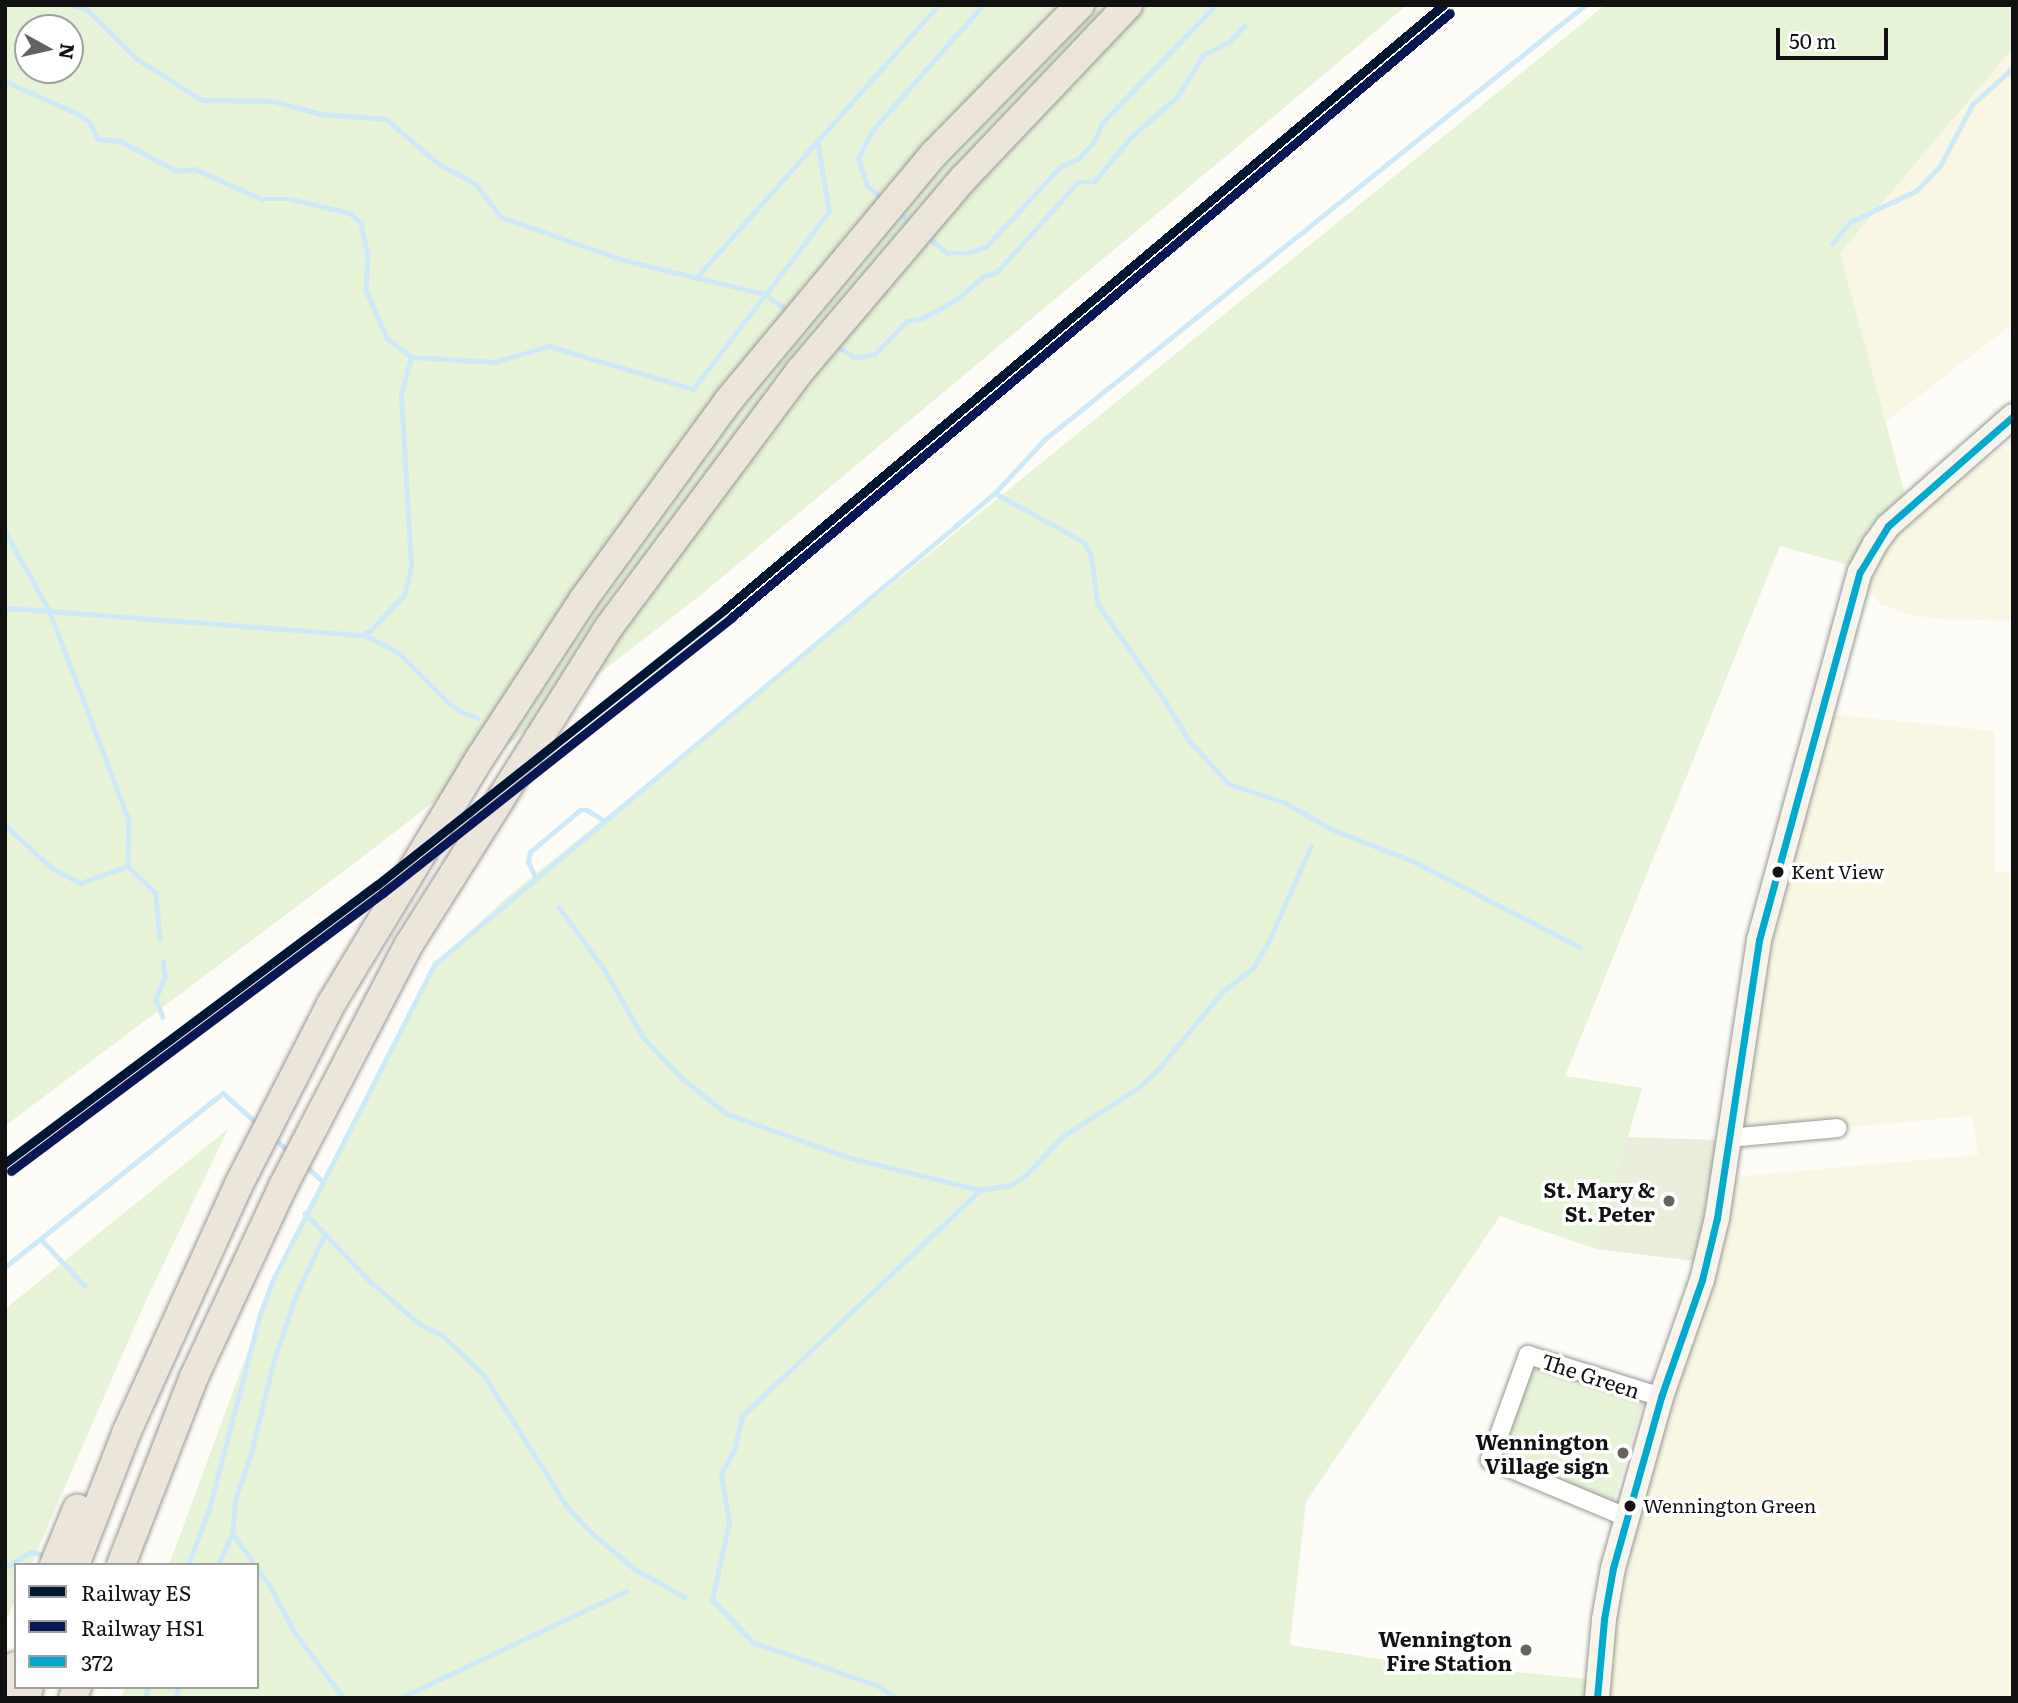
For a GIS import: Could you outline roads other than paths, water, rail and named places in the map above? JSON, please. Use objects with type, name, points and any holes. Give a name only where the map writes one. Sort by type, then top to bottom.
[{"type":"highway","points":[[76,1563],[127,1431],[238,1186],[331,1004],[489,744],[583,600],[728,401],[933,154],[1080,5]]},
{"type":"highway","points":[[122,1563],[190,1389],[283,1186],[408,946],[609,627],[800,371],[963,179],[1128,5]]},
{"type":"highway","points":[[55,1563],[114,1417],[159,1361]]},
{"type":"highway","points":[[5,1694],[14,1671]]},
{"type":"main road","points":[[1597,1698],[1604,1619],[1626,1517],[1661,1397],[1702,1280],[1717,1218],[1759,940],[1860,572],[1888,526],[2013,416]]},
{"type":"street","points":[[1729,1138],[1838,1128]]},
{"type":"street","name":"The Green","points":[[1626,1517],[1490,1460],[1528,1354],[1661,1397]]},
{"type":"waterway","points":[[71,5],[87,9],[137,59],[202,100],[274,101],[321,114],[386,119],[439,164],[476,184],[501,217],[623,260],[765,294],[791,313]]},
{"type":"waterway","points":[[696,278],[938,5]]},
{"type":"waterway","points":[[884,200],[867,186],[858,159],[871,132],[983,5]]},
{"type":"waterway","points":[[928,237],[947,253],[967,253],[986,247],[1061,166],[1078,159],[1094,142],[1102,123],[1216,5]]},
{"type":"waterway","points":[[189,1563],[209,1509],[260,1314],[274,1278],[435,964],[995,493],[1045,439],[1585,5]]},
{"type":"waterway","points":[[835,344],[855,358],[875,354],[907,321],[923,318],[956,300],[982,277],[997,272],[1078,182],[1094,182],[1131,137],[1177,97],[1203,55],[1230,41],[1244,26]]},
{"type":"waterway","points":[[1832,244],[1850,222],[1916,191],[1940,166],[1972,105],[2013,68]]},
{"type":"waterway","points":[[5,81],[89,121],[98,139],[120,141],[177,171],[195,169],[262,199],[290,199],[350,213],[361,223],[368,255],[366,290],[387,338],[411,357],[495,362],[549,346],[693,389],[829,212],[817,140]]},
{"type":"waterway","points":[[898,212],[913,224]]},
{"type":"waterway","points":[[5,611],[9,608],[361,635],[371,630],[404,595],[411,567],[401,395],[411,357]]},
{"type":"waterway","points":[[995,493],[1084,542],[1091,554],[1098,604],[1189,740],[1229,784],[1286,803],[1331,829],[1415,862],[1580,947]]},
{"type":"waterway","points":[[5,531],[50,612],[129,820],[128,866],[156,893],[160,939]]},
{"type":"waterway","points":[[363,634],[399,653],[449,703],[478,718]]},
{"type":"waterway","points":[[536,879],[528,862],[530,852],[580,810],[587,810],[605,821]]},
{"type":"waterway","points":[[5,825],[52,868],[80,883],[128,866]]},
{"type":"waterway","points":[[559,907],[604,969],[644,1038],[682,1078],[727,1114],[847,1157],[980,1190],[1011,1185],[1026,1175],[1063,1136],[1138,1088],[1156,1072],[1223,991],[1253,968],[1267,945],[1311,846]]},
{"type":"waterway","points":[[163,961],[165,977],[156,999],[163,1017]]},
{"type":"waterway","points":[[5,1267],[223,1093],[258,1124]]},
{"type":"waterway","points":[[275,1139],[289,1152]]},
{"type":"waterway","points":[[304,1164],[321,1180]]},
{"type":"waterway","points":[[895,1698],[878,1686],[753,1643],[712,1600],[729,1523],[721,1474],[734,1451],[742,1416],[980,1190]]},
{"type":"waterway","points":[[305,1213],[372,1283],[421,1325],[442,1335],[484,1375],[568,1508],[593,1534],[635,1569],[685,1597]]},
{"type":"waterway","points":[[219,1563],[232,1533],[236,1497],[251,1453],[274,1360],[296,1295],[325,1234]]},
{"type":"waterway","points":[[41,1239],[85,1286]]},
{"type":"waterway","points":[[232,1533],[254,1563]]},
{"type":"waterway","points":[[5,1568],[31,1552],[48,1556]]},
{"type":"waterway","points":[[259,1571],[294,1631],[344,1698]]},
{"type":"waterway","points":[[400,1698],[626,1591]]},
{"type":"waterway","points":[[145,1698],[147,1689]]},
{"type":"waterway","points":[[175,1698],[177,1689]]},
{"type":"rail line","name":"ES","points":[[5,1163],[377,885],[725,609],[1443,5]]},
{"type":"rail line","name":"HS1","points":[[11,1171],[383,893],[732,617],[1450,13]]},
{"type":"place","name":"Kent View","points":[[1778,872]]},
{"type":"place","name":"St. Mary & St. Peter","points":[[1669,1201]]},
{"type":"place","name":"Wennington Village sign","points":[[1623,1453]]},
{"type":"place","name":"Wennington Green","points":[[1630,1506]]},
{"type":"place","name":"Wennington Fire Station","points":[[1526,1650]]}]
